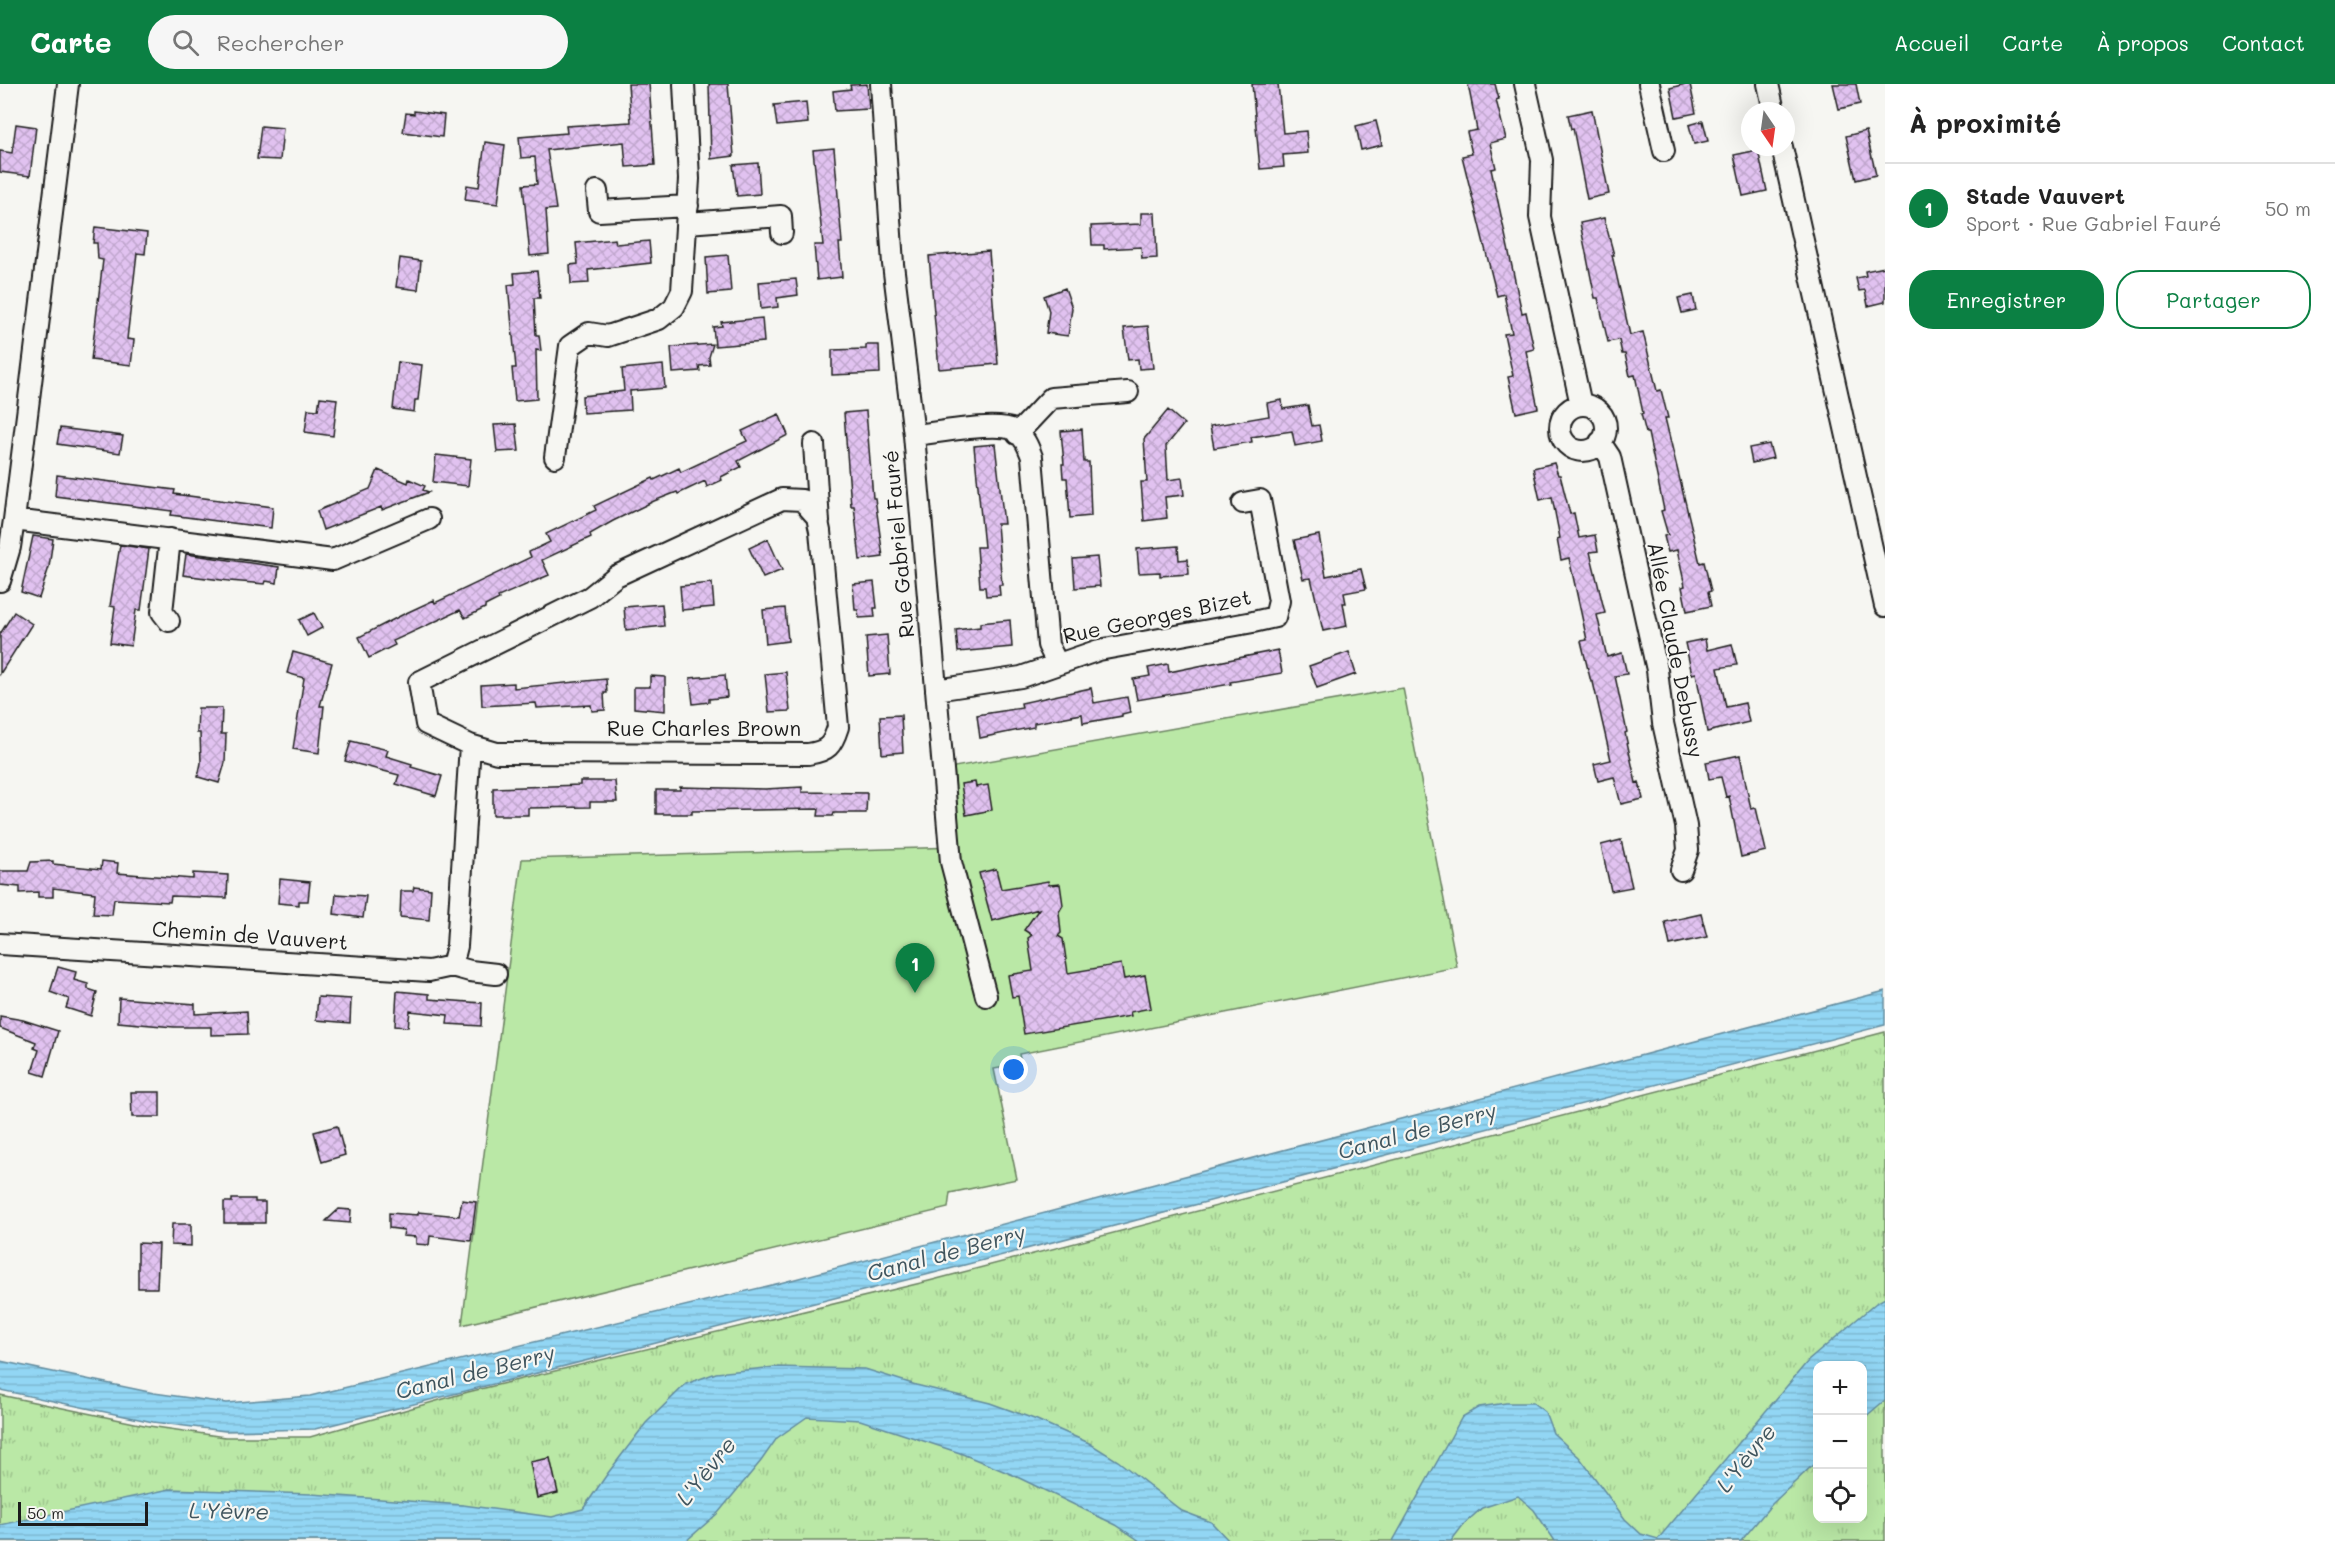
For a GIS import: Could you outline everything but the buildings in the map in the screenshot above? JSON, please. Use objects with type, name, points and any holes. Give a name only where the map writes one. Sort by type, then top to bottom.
[{"type":"street","points":[[0,581],[10,547],[14,520],[68,84]]},
{"type":"street","points":[[555,457],[570,346],[589,333],[608,336],[656,320],[671,310],[680,298],[683,288],[689,165],[684,84]]},
{"type":"street","name":"Rue Gabriel Fauré","points":[[880,84],[893,264],[914,435],[951,862],[986,996]]},
{"type":"street","points":[[1525,84],[1542,159],[1540,217],[1581,405],[1570,409],[1560,422],[1560,434],[1565,442],[1584,450],[1595,447],[1600,442]]},
{"type":"street","points":[[1649,84],[1664,151]]},
{"type":"street","points":[[1768,84],[1772,102]]},
{"type":"street","points":[[1784,156],[1885,606]]},
{"type":"street","points":[[597,191],[599,212],[781,216],[782,233]]},
{"type":"street","points":[[914,435],[997,426],[1013,430],[1017,434],[1051,398],[1128,392]]},
{"type":"street","name":"Allée Claude Debussy","points":[[1581,405],[1595,408],[1602,416],[1606,430],[1600,442],[1610,457],[1657,670],[1664,723],[1686,826],[1688,850],[1681,870]]},
{"type":"street","name":"Rue Georges Bizet","points":[[1017,434],[1026,441],[1032,457],[1048,645],[1057,663]]},
{"type":"street","name":"Rue Charles Brown","points":[[814,444],[838,727],[833,742],[821,752],[808,754],[497,753],[470,745],[426,724],[419,682],[590,597],[616,576],[782,499],[802,500],[817,517],[820,531]]},
{"type":"street","name":"Rue Georges Bizet","points":[[936,690],[1021,677],[1099,650],[1275,616],[1279,601],[1260,500],[1243,503]]},
{"type":"street","points":[[14,520],[333,560],[429,519]]},
{"type":"street","points":[[169,621],[162,612],[170,539]]},
{"type":"street","points":[[452,966],[457,946],[470,745]]},
{"type":"street","name":"Chemin de Vauvert","points":[[0,944],[429,971],[452,966],[496,974]]},
{"type":"green space","points":[[1403,688],[1457,967],[1019,1054],[1021,1064],[994,1069],[1017,1179],[950,1193],[948,1208],[462,1325],[522,859],[960,847],[954,767]]},
{"type":"green space","points":[[1885,1032],[1885,1541],[0,1541],[0,1395],[149,1426],[225,1437],[310,1437],[468,1392],[929,1281]]},
{"type":"water","name":"Canal de Berry","points":[[1885,991],[1885,1025],[926,1275],[315,1429],[225,1431],[153,1422],[0,1390],[0,1361],[154,1393],[226,1403],[310,1396],[780,1283]]},
{"type":"water","name":"L'Yèvre","points":[[1885,1298],[1885,1400],[1867,1416],[1867,1361],[1813,1361],[1813,1465],[1772,1504],[1741,1541],[1555,1541],[1534,1510],[1518,1496],[1482,1508],[1464,1524],[1451,1541],[1393,1541],[1462,1417],[1479,1407],[1506,1403],[1533,1403],[1545,1412],[1553,1433],[1580,1458],[1625,1519],[1641,1534],[1658,1539],[1808,1361],[1876,1303]]},
{"type":"water","name":"L'Yèvre","points":[[775,1367],[865,1369],[916,1385],[990,1403],[1037,1420],[1089,1443],[1118,1461],[1182,1511],[1211,1522],[1229,1541],[1140,1541],[1116,1525],[1013,1475],[960,1453],[860,1420],[807,1417],[777,1438],[718,1513],[686,1541],[0,1541],[0,1525],[170,1489],[311,1494],[463,1505],[552,1517],[583,1509],[646,1423],[686,1384],[716,1373]]},
{"type":"place","name":"Stade Vauvert","points":[[915,993]]}]
